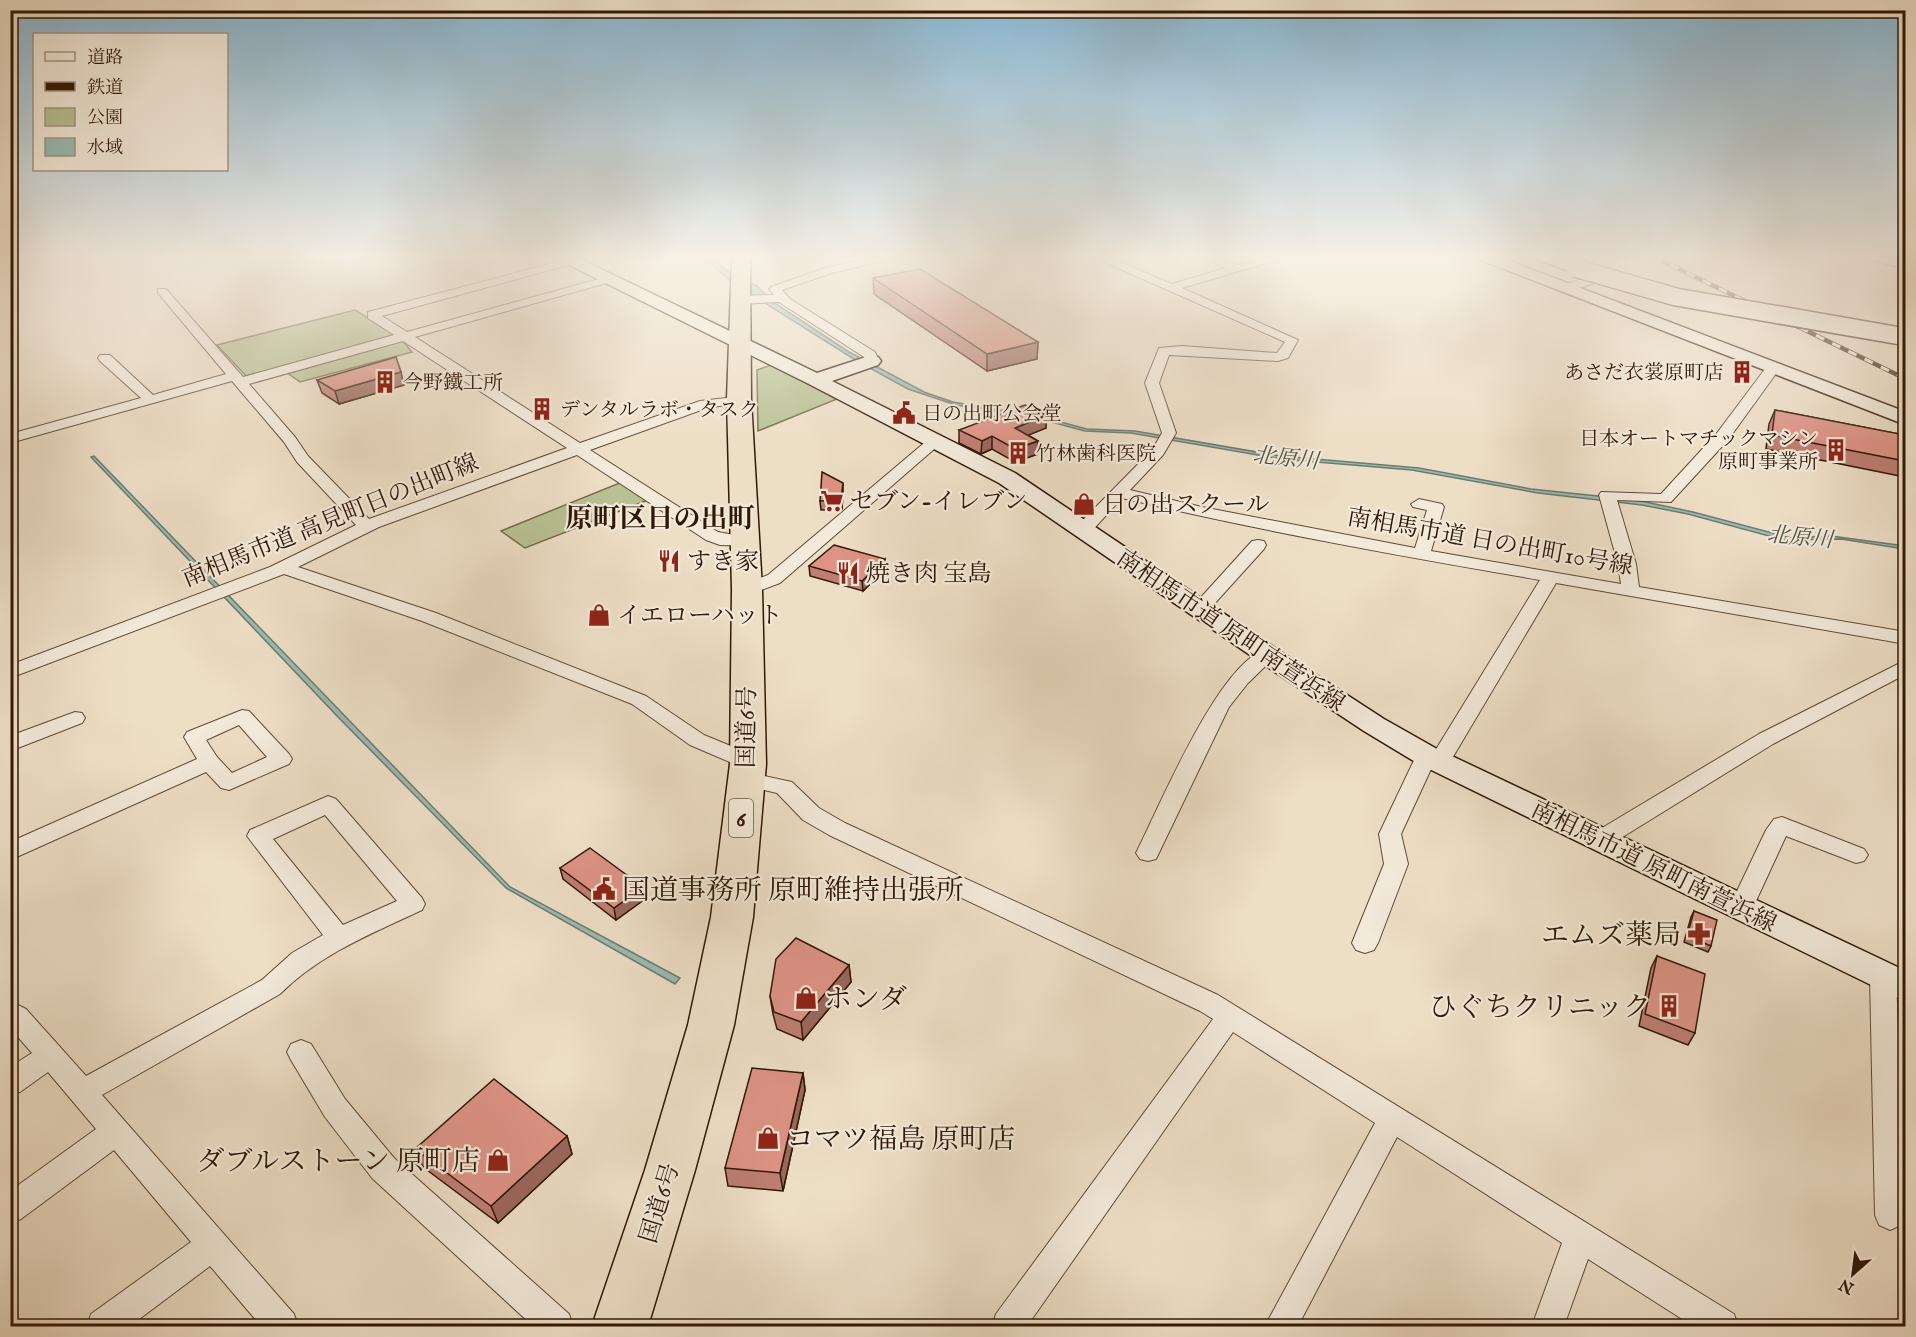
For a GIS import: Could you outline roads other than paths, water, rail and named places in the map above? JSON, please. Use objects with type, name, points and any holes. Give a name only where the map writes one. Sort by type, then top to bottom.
[{"type":"highway","name":"国道6号","points":[[620,1326],[670,1170],[711,1025],[732,917],[746,770],[747,589],[739,399],[741,344],[747,319]]},
{"type":"street","points":[[187,319],[290,440],[302,459],[366,526]]},
{"type":"street","points":[[379,319],[712,536],[720,540],[745,542]]},
{"type":"street","points":[[10,439],[150,399],[238,379],[465,319]]},
{"type":"street","name":"南相馬市道 原町南萱浜線","points":[[691,319],[1007,478],[1267,655],[1365,719],[1433,759],[1894,983]]},
{"type":"street","points":[[809,319],[870,355],[863,363],[816,380]]},
{"type":"street","points":[[1082,531],[1120,493],[1167,438],[1152,383],[1164,351],[1182,350],[1278,357],[1283,355],[1292,340],[1244,319]]},
{"type":"street","points":[[1647,319],[1905,419]]},
{"type":"street","points":[[1804,319],[1905,337]]},
{"type":"street","points":[[105,358],[150,399]]},
{"type":"street","points":[[1631,591],[1608,499],[1665,499],[1689,477],[1708,454],[1773,368]]},
{"type":"street","name":"南相馬市道 高見町日の出町線","points":[[10,672],[285,566],[366,526],[705,404],[739,399]]},
{"type":"street","points":[[747,589],[774,579],[935,441]]},
{"type":"street","name":"南相馬市道 日の出町10号線","points":[[1120,493],[1202,512],[1422,554],[1905,638]]},
{"type":"street","points":[[1419,504],[1436,507],[1422,554]]},
{"type":"street","points":[[1200,609],[1258,545]]},
{"type":"street","points":[[285,566],[289,570],[429,618],[639,700],[746,770],[784,787],[811,814],[837,829],[1209,1003],[1579,1239],[1722,1326]]},
{"type":"street","points":[[1365,943],[1396,864],[1390,834],[1433,759],[1551,577]]},
{"type":"street","points":[[1148,853],[1228,692],[1246,672],[1267,655]]},
{"type":"street","points":[[1600,840],[1766,739],[1905,666]]},
{"type":"street","points":[[10,744],[75,718]]},
{"type":"street","points":[[10,852],[209,762]]},
{"type":"street","points":[[82,1092],[271,987],[288,968],[339,938],[413,904],[328,804],[258,836],[339,938]]},
{"type":"street","points":[[1742,908],[1777,830],[1782,825],[1857,855]]},
{"type":"street","points":[[1890,1215],[1894,983]]},
{"type":"street","points":[[10,1012],[51,1055],[282,1326]]},
{"type":"street","points":[[1008,1326],[1230,1016]]},
{"type":"street","points":[[301,1052],[335,1108],[383,1168],[557,1326]]},
{"type":"street","points":[[10,1083],[51,1055]]},
{"type":"street","points":[[1281,1326],[1392,1119]]},
{"type":"street","points":[[10,1209],[116,1131]]},
{"type":"street","points":[[1548,1326],[1579,1239]]},
{"type":"street","points":[[104,1326],[213,1245]]},
{"type":"water","name":"北原川","points":[[791,319],[799,319],[849,352],[924,392],[953,402],[1042,417],[1087,429],[1135,431],[1280,456],[1419,468],[1531,489],[1636,500],[1693,512],[1791,538],[1831,536],[1905,546],[1905,549],[1841,539],[1784,540],[1688,514],[1642,505],[1538,493],[1412,470],[1281,459],[1131,433],[1085,431],[1036,418],[956,405],[908,389],[857,361]]},
{"type":"water","points":[[94,456],[510,887],[680,978],[675,984],[506,888],[338,717],[91,457]]},
{"type":"railway","points":[[1783,319],[1906,379]]},
{"type":"place","name":"あさだ衣裳原町店","points":[[1742,372]]},
{"type":"place","name":"今野鐵工所","points":[[385,382]]},
{"type":"place","name":"デンタルラボ・タスク","points":[[542,409]]},
{"type":"place","name":"日の出町公会堂","points":[[904,413]]},
{"type":"place","name":"日本オートマチックマシン 原町事業所","points":[[1836,450]]},
{"type":"place","name":"竹林歯科医院","points":[[1018,453]]},
{"type":"place","name":"セブン-イレブン","points":[[832,501]]},
{"type":"place","name":"日の出スクール","points":[[1084,504]]},
{"type":"place","name":"すき家","points":[[669,561]]},
{"type":"place","name":"焼き肉 宝島","points":[[848,573]]},
{"type":"place","name":"イエローハット","points":[[599,615]]},
{"type":"place","name":"国道事務所 原町維持出張所","points":[[604,889]]},
{"type":"place","name":"エムズ薬局","points":[[1699,934]]},
{"type":"place","name":"ホンダ","points":[[806,998]]},
{"type":"place","name":"ひぐちクリニック","points":[[1669,1006]]},
{"type":"place","name":"コマツ福島 原町店","points":[[768,1138]]},
{"type":"place","name":"ダブルストーン 原町店","points":[[498,1160]]},
{"type":"district","name":"原町区日の出町","points":[[660,518]]}]
